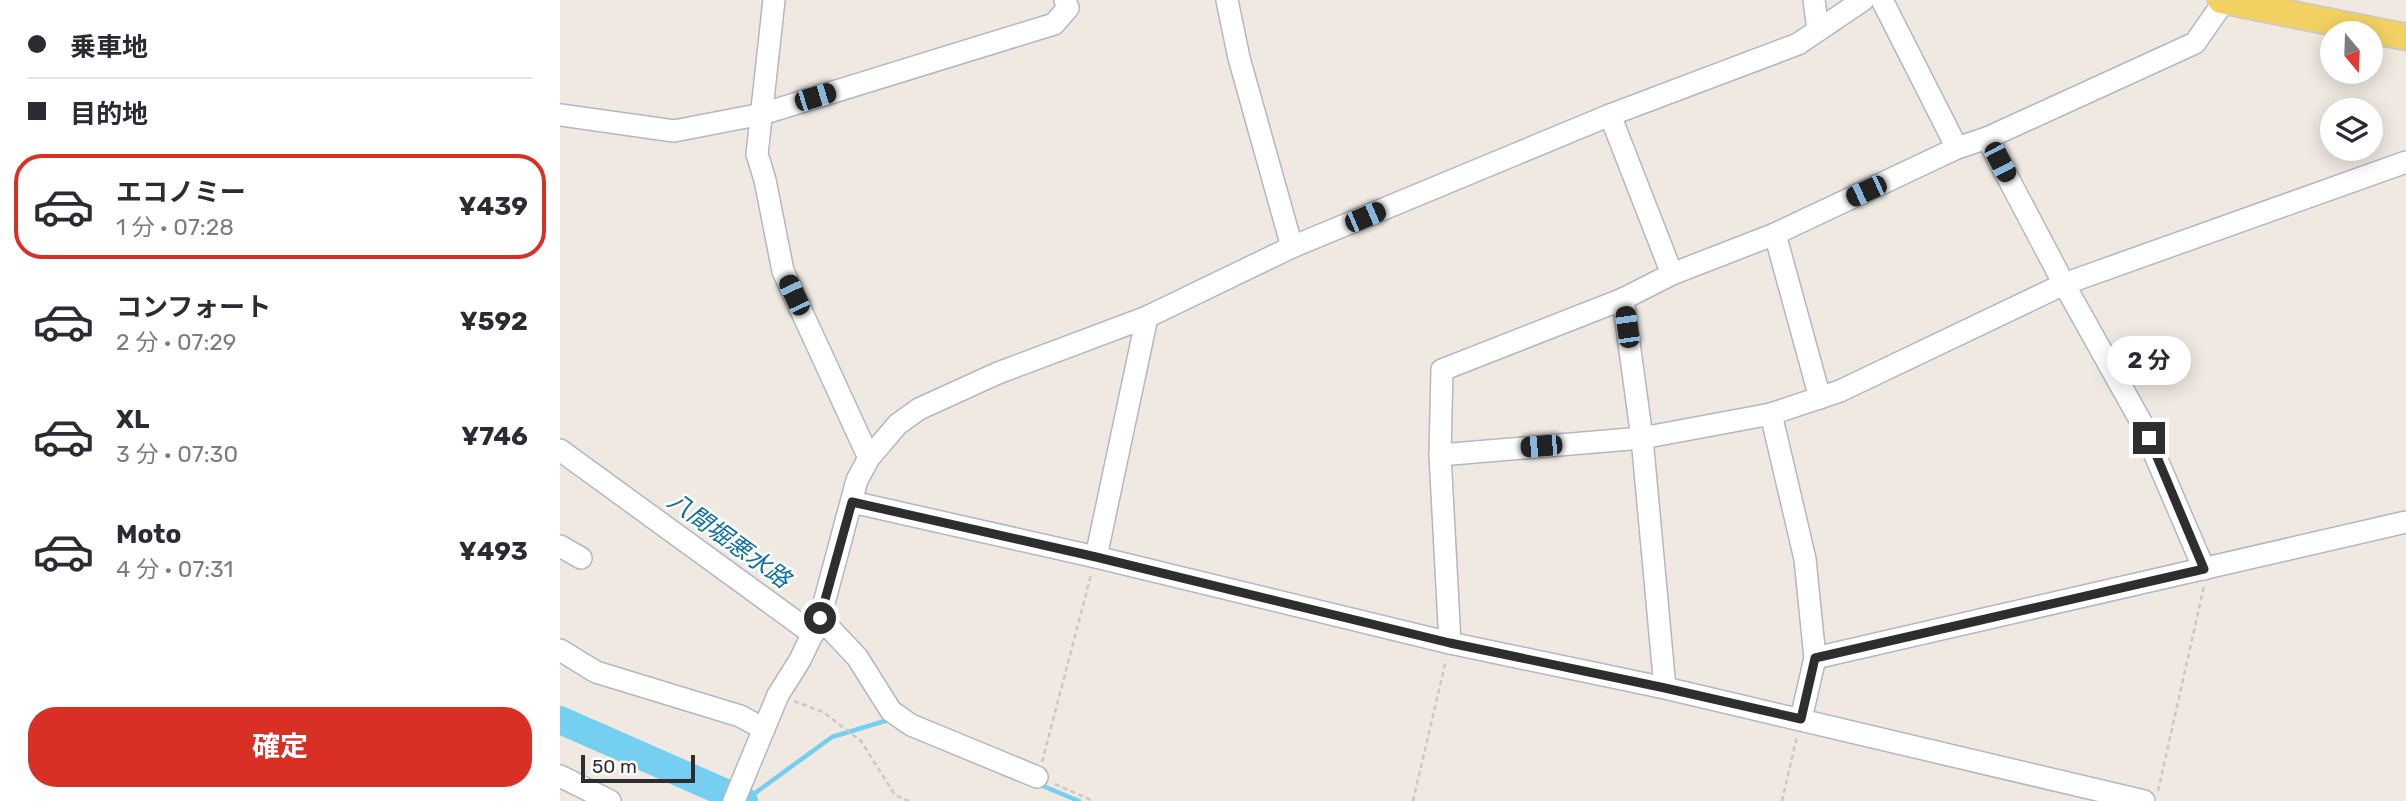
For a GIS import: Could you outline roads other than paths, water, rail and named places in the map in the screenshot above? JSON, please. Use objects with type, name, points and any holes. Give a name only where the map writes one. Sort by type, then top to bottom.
[{"type":"main road","points":[[2224,0],[2406,37]]},
{"type":"street","points":[[774,0],[757,154],[765,180],[783,271],[869,458]]},
{"type":"street","points":[[560,115],[674,131],[762,114],[1054,23],[1068,8],[1066,0]]},
{"type":"street","points":[[1227,0],[1239,58],[1292,247]]},
{"type":"street","points":[[1814,0],[1818,30]]},
{"type":"street","points":[[734,801],[778,695],[817,626],[857,480],[869,458],[898,424],[919,409],[998,373],[1147,317],[1292,247],[1610,115],[1798,44],[1863,0]]},
{"type":"street","points":[[1882,0],[1957,148]]},
{"type":"street","points":[[1450,643],[1440,455],[1442,370],[1623,299],[1672,274],[1775,234],[1957,148],[1987,138],[2195,43],[2224,0]]},
{"type":"street","points":[[1610,115],[1672,274]]},
{"type":"street","points":[[1987,138],[2149,438],[2204,569]]},
{"type":"street","points":[[1440,455],[1642,438],[1771,414],[1840,391],[2064,284],[2406,162]]},
{"type":"street","points":[[1775,234],[1820,398]]},
{"type":"street","points":[[1623,299],[1642,438],[1665,688]]},
{"type":"street","points":[[1096,557],[1147,317]]},
{"type":"street","points":[[1771,414],[1805,559],[1815,658],[1801,719]]},
{"type":"street","points":[[560,450],[817,626],[857,657],[891,711],[911,725],[1037,777]]},
{"type":"street","points":[[852,502],[1096,557],[1450,643],[1801,719],[2144,801]]},
{"type":"street","points":[[1815,658],[2406,522]]},
{"type":"street","points":[[560,546],[581,558]]},
{"type":"street","points":[[560,650],[596,671],[740,716],[761,737]]},
{"type":"street","points":[[560,776],[610,801]]},
{"type":"waterway","points":[[560,720],[744,801]]},
{"type":"waterway","points":[[744,801],[832,737],[888,720]]},
{"type":"waterway","name":"八間堀悪水路","points":[[1038,784],[1079,801]]}]
